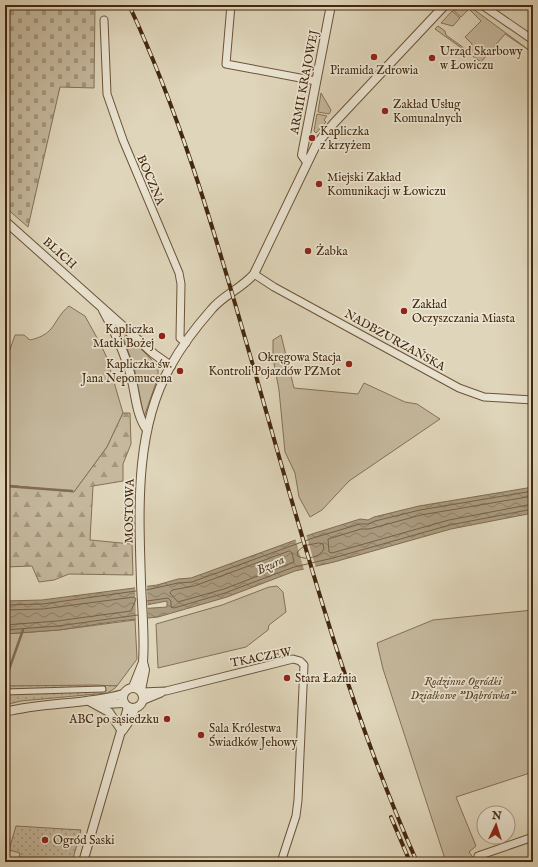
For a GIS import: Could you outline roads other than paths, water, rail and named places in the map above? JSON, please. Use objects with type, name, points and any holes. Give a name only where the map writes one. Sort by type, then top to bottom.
[{"type":"street","points":[[230,5],[226,64],[316,81]]},
{"type":"street","name":"ARMII KRAJOWEJ","points":[[307,162],[302,155],[331,5]]},
{"type":"street","name":"MOSTOWA","points":[[140,692],[145,670],[143,661],[140,556],[142,474],[147,430],[162,384],[171,366],[186,343],[217,303],[238,290],[254,274],[316,145],[334,123],[445,5]]},
{"type":"street","points":[[482,5],[533,40]]},
{"type":"street","name":"BOCZNA","points":[[104,20],[107,94],[123,140],[175,260],[181,284],[180,338],[186,343]]},
{"type":"street","name":"BLICH","points":[[5,221],[99,304],[114,323],[171,366]]},
{"type":"street","name":"NADBZURZAŃSKA","points":[[254,274],[274,287],[459,388],[484,397],[533,400]]},
{"type":"street","name":"BLICH","points":[[114,323],[128,364],[138,412],[147,430]]},
{"type":"street","name":"TKACZEW","points":[[140,692],[166,691],[293,660],[300,661],[304,665],[298,800],[296,816],[281,862]]},
{"type":"street","points":[[5,712],[18,709],[89,702],[123,694],[127,689],[140,692],[140,706],[89,702]]},
{"type":"street","points":[[5,692],[103,690]]},
{"type":"street","points":[[83,862],[129,706],[123,694]]},
{"type":"street","points":[[89,702],[109,712],[122,730]]},
{"type":"street","points":[[479,859],[533,837]]},
{"type":"water","name":"Bzura","points":[[533,487],[533,513],[451,529],[334,562],[295,571],[227,597],[158,617],[118,621],[59,630],[5,634],[5,601],[42,600],[157,585],[178,579],[191,578],[312,534],[360,519],[368,520],[374,517],[419,506]],"holes":[[[167,601],[167,607],[138,609],[146,605]]]},
{"type":"waterway","points":[[5,486],[72,491]]},
{"type":"waterway","points":[[7,675],[23,630]]},
{"type":"railway","points":[[129,5],[163,85],[206,207],[321,600],[342,666],[390,798],[417,862]]},
{"type":"railway","points":[[391,817],[410,862]]},
{"type":"place","name":"Piramida Zdrowia","points":[[374,57]]},
{"type":"place","name":"Urząd Skarbowy w Łowiczu","points":[[432,58]]},
{"type":"place","name":"Zakład Usług Komunalnych","points":[[385,111]]},
{"type":"place","name":"Kapliczka z krzyżem","points":[[312,138]]},
{"type":"place","name":"Miejski Zakład Komunikacji w Łowiczu","points":[[319,184]]},
{"type":"place","name":"Żabka","points":[[308,251]]},
{"type":"place","name":"Zakład Oczyszczania Miasta","points":[[404,311]]},
{"type":"place","name":"Kapliczka Matki Bożej","points":[[162,336]]},
{"type":"place","name":"Okręgowa Stacja Kontroli Pojazdów PZMot","points":[[349,364]]},
{"type":"place","name":"Kapliczka św. Jana Nepomucena","points":[[180,371]]},
{"type":"place","name":"Stara Łaźnia","points":[[287,678]]},
{"type":"place","name":"ABC po sąsiedzku","points":[[167,719]]},
{"type":"place","name":"Sala Królestwa Świadków Jehowy","points":[[201,735]]},
{"type":"place","name":"Ogród Saski","points":[[45,840]]},
{"type":"park label","name":"Rodzinne Ogródki Działkowe \"Dąbrówka\"","points":[[463,688]]}]
